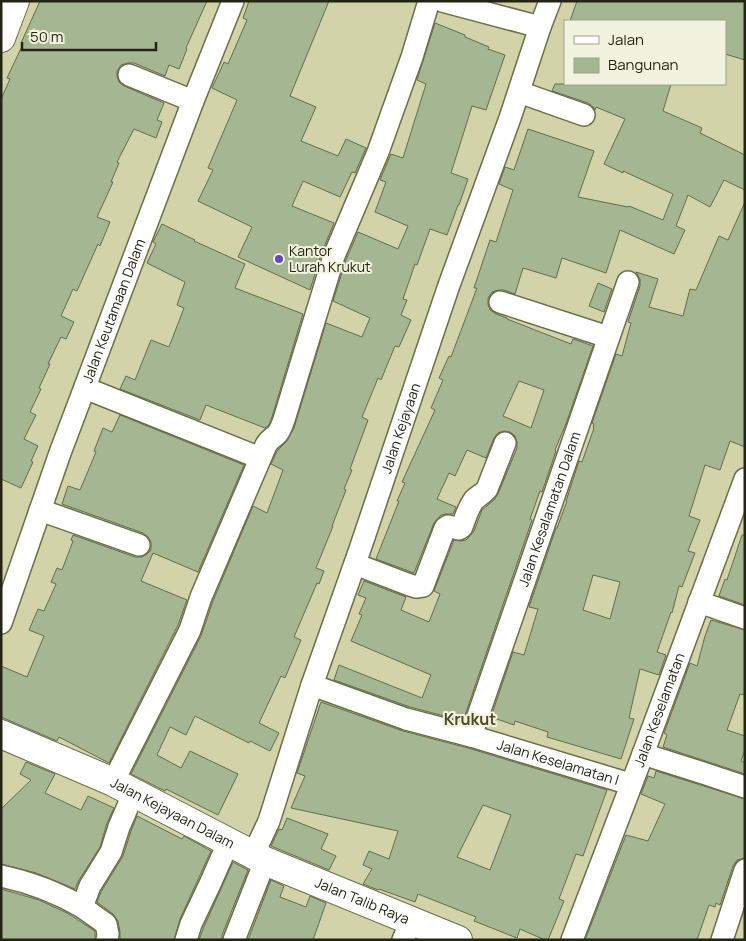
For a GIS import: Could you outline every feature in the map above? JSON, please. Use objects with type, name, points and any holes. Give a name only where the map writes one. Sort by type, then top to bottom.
[{"type":"street","points":[[1,38],[15,1]]},
{"type":"street","name":"Jalan Keutamaan Dalam","points":[[1,623],[85,388],[233,1]]},
{"type":"street","points":[[82,907],[90,886],[111,852],[119,827],[124,787],[186,640],[201,597],[260,458],[269,440],[277,434],[281,427],[334,256],[378,152],[430,1]]},
{"type":"street","points":[[442,1],[540,27]]},
{"type":"street","name":"Jalan Kejayaan","points":[[259,858],[312,685],[448,288],[550,1]]},
{"type":"street","points":[[129,75],[193,102]]},
{"type":"street","points":[[519,92],[584,116]]},
{"type":"street","name":"Jalan Kesalamatan Dalam","points":[[471,736],[628,282]]},
{"type":"street","points":[[500,302],[608,337]]},
{"type":"street","points":[[85,388],[260,458]]},
{"type":"street","points":[[355,564],[416,587],[422,586],[445,528],[448,526],[459,529],[462,527],[474,500],[482,495],[486,489],[505,443]]},
{"type":"street","name":"Jalan Keselamatan","points":[[572,940],[745,478]]},
{"type":"street","points":[[40,510],[139,546]]},
{"type":"street","points":[[699,602],[745,618]]},
{"type":"street","name":"Jalan Keselamatan I","points":[[312,685],[406,719],[471,736],[630,784]]},
{"type":"street","name":"Jalan Kejayaan Dalam","points":[[1,734],[124,787],[259,858]]},
{"type":"street","points":[[643,754],[745,787]]},
{"type":"street","points":[[186,940],[191,924],[228,843]]},
{"type":"street","points":[[234,940],[259,858]]},
{"type":"street","name":"Jalan Talib Raya","points":[[259,858],[407,930],[458,940]]},
{"type":"street","points":[[722,940],[745,870]]},
{"type":"street","points":[[4,883],[37,887],[71,900],[106,924],[107,940]]},
{"type":"building","points":[[40,1],[207,1],[186,48],[179,69],[169,65],[165,76],[134,63],[128,63],[121,65],[117,71],[119,82],[124,86],[164,103],[157,120],[162,122],[156,138],[134,129],[117,162],[119,163],[111,182],[113,182],[97,217],[110,222],[77,291],[73,289],[61,316],[74,322],[66,339],[61,337],[48,364],[50,364],[39,388],[41,389],[30,412],[36,415],[24,439],[38,446],[21,488],[1,479],[1,99],[10,79],[7,78]]},
{"type":"building","points":[[249,1],[329,1],[290,96],[316,107],[301,141],[338,156],[346,139],[366,148],[355,173],[352,172],[340,197],[303,181],[292,206],[334,223],[322,252],[310,290],[238,257],[252,227],[198,201],[213,170],[208,168],[237,100],[212,88],[224,62],[228,64],[247,20],[243,18]]},
{"type":"building","points":[[577,1],[745,1],[745,60],[726,54],[726,20],[570,20]]},
{"type":"building","points":[[435,23],[465,35],[465,37],[489,47],[488,49],[505,55],[486,110],[472,106],[451,173],[468,179],[447,235],[430,229],[417,265],[415,264],[403,299],[407,300],[401,315],[411,320],[399,347],[395,346],[381,380],[378,378],[362,417],[368,420],[350,469],[352,470],[344,489],[346,490],[316,568],[324,571],[294,637],[301,640],[285,678],[281,676],[259,723],[279,733],[270,751],[250,741],[249,743],[195,716],[186,735],[170,727],[157,755],[181,768],[190,751],[238,774],[218,815],[131,774],[201,636],[213,601],[253,506],[267,513],[283,470],[271,464],[277,451],[287,441],[294,428],[326,323],[362,337],[370,318],[333,301],[346,260],[358,232],[398,249],[408,226],[375,212],[386,182],[380,180],[391,154],[403,158],[426,84],[417,80]]},
{"type":"building","points":[[555,84],[671,85],[663,111],[702,128],[700,133],[745,155],[745,190],[724,180],[710,207],[688,195],[676,226],[685,230],[674,254],[620,230],[606,273],[562,258],[556,278],[523,268],[515,294],[498,290],[492,292],[488,298],[490,310],[496,314],[571,344],[573,339],[593,346],[555,450],[542,492],[540,491],[530,519],[532,520],[463,721],[410,707],[334,680],[339,665],[422,698],[431,675],[351,641],[362,615],[359,614],[366,598],[358,595],[364,581],[406,597],[401,610],[429,622],[440,594],[434,591],[454,540],[466,540],[474,531],[482,510],[498,494],[517,448],[515,436],[510,432],[504,431],[498,433],[494,438],[486,458],[467,450],[455,476],[449,473],[437,499],[456,507],[453,514],[441,515],[434,523],[414,573],[376,559],[399,501],[397,501],[405,483],[402,482],[435,410],[431,408],[443,380],[439,378],[449,356],[451,357],[477,288],[474,288],[490,240],[496,242],[513,190],[499,184],[505,167],[514,170],[528,129],[594,151],[578,197],[629,206],[663,220],[673,194],[604,164],[625,119],[596,107],[595,110],[588,103],[552,91]],"holes":[[[519,381],[544,390],[531,428],[503,416]]]},
{"type":"building","points":[[745,202],[745,447],[730,441],[720,470],[705,465],[689,516],[700,520],[688,551],[695,553],[682,587],[679,586],[672,613],[657,652],[666,655],[659,675],[640,669],[629,718],[634,719],[621,759],[547,737],[548,732],[515,721],[514,725],[491,717],[513,652],[524,655],[538,609],[529,607],[567,501],[579,461],[582,462],[594,428],[592,423],[616,354],[622,356],[631,323],[628,322],[640,286],[640,279],[636,272],[658,279],[649,307],[683,316],[690,289],[696,290],[719,236],[728,240]],"holes":[[[593,575],[620,582],[610,619],[583,610]]]},
{"type":"building","points":[[162,224],[245,264],[235,288],[303,314],[272,417],[269,425],[265,428],[206,405],[200,420],[120,389],[126,376],[135,380],[151,340],[169,347],[184,308],[177,305],[185,282],[147,263],[156,244],[153,242]]},
{"type":"building","points":[[598,283],[612,289],[604,312],[589,306]]},
{"type":"building","points":[[120,415],[244,465],[198,572],[153,553],[141,581],[187,600],[178,625],[109,763],[59,737],[57,741],[1,717],[1,666],[27,677],[44,636],[29,630],[38,609],[44,611],[56,584],[51,582],[57,568],[62,570],[73,541],[71,540],[73,535],[135,557],[142,557],[151,550],[151,542],[143,533],[62,504],[68,486],[80,490],[96,452],[94,451],[103,428],[112,432]]},
{"type":"building","points":[[742,535],[745,535],[745,605],[719,596],[725,579],[727,580]]},
{"type":"building","points":[[711,620],[745,630],[745,695],[740,694],[727,730],[745,736],[745,750],[741,761],[745,763],[745,774],[663,747],[667,735],[664,733],[690,663],[697,666]]},
{"type":"building","points":[[321,702],[403,731],[468,748],[607,790],[583,856],[576,854],[559,899],[564,901],[548,940],[545,940],[520,929],[517,938],[474,921],[476,917],[418,894],[415,902],[363,884],[372,869],[363,865],[369,851],[389,859],[398,831],[291,808],[305,776],[297,773]],"holes":[[[483,805],[511,815],[490,870],[457,857]]]},
{"type":"building","points":[[26,762],[55,774],[45,793],[81,810],[88,796],[114,808],[107,823],[100,847],[75,889],[36,873],[1,864],[1,809],[31,780],[20,774]]},
{"type":"building","points":[[656,771],[745,799],[745,858],[737,860],[733,866],[720,905],[716,903],[715,907],[709,905],[697,940],[585,940],[626,835],[648,841],[665,804],[641,794],[648,776],[654,778]]},
{"type":"building","points":[[137,816],[182,839],[184,836],[211,851],[180,919],[174,940],[120,940],[118,921],[113,914],[97,902],[123,856]]},
{"type":"building","points":[[287,818],[328,834],[321,849],[336,856],[329,870],[271,846],[279,829],[282,830]]},
{"type":"building","points":[[233,862],[248,870],[222,935],[222,940],[199,940],[203,929]]},
{"type":"building","points":[[271,880],[284,886],[280,897],[306,907],[310,896],[326,903],[313,940],[248,940]]},
{"type":"building","points":[[1,889],[39,900],[67,913],[95,931],[95,940],[1,940]]},
{"type":"place","name":"Kantor Lurah Krukut","points":[[279,259]]},
{"type":"district","name":"Krukut","points":[[470,719]]}]
